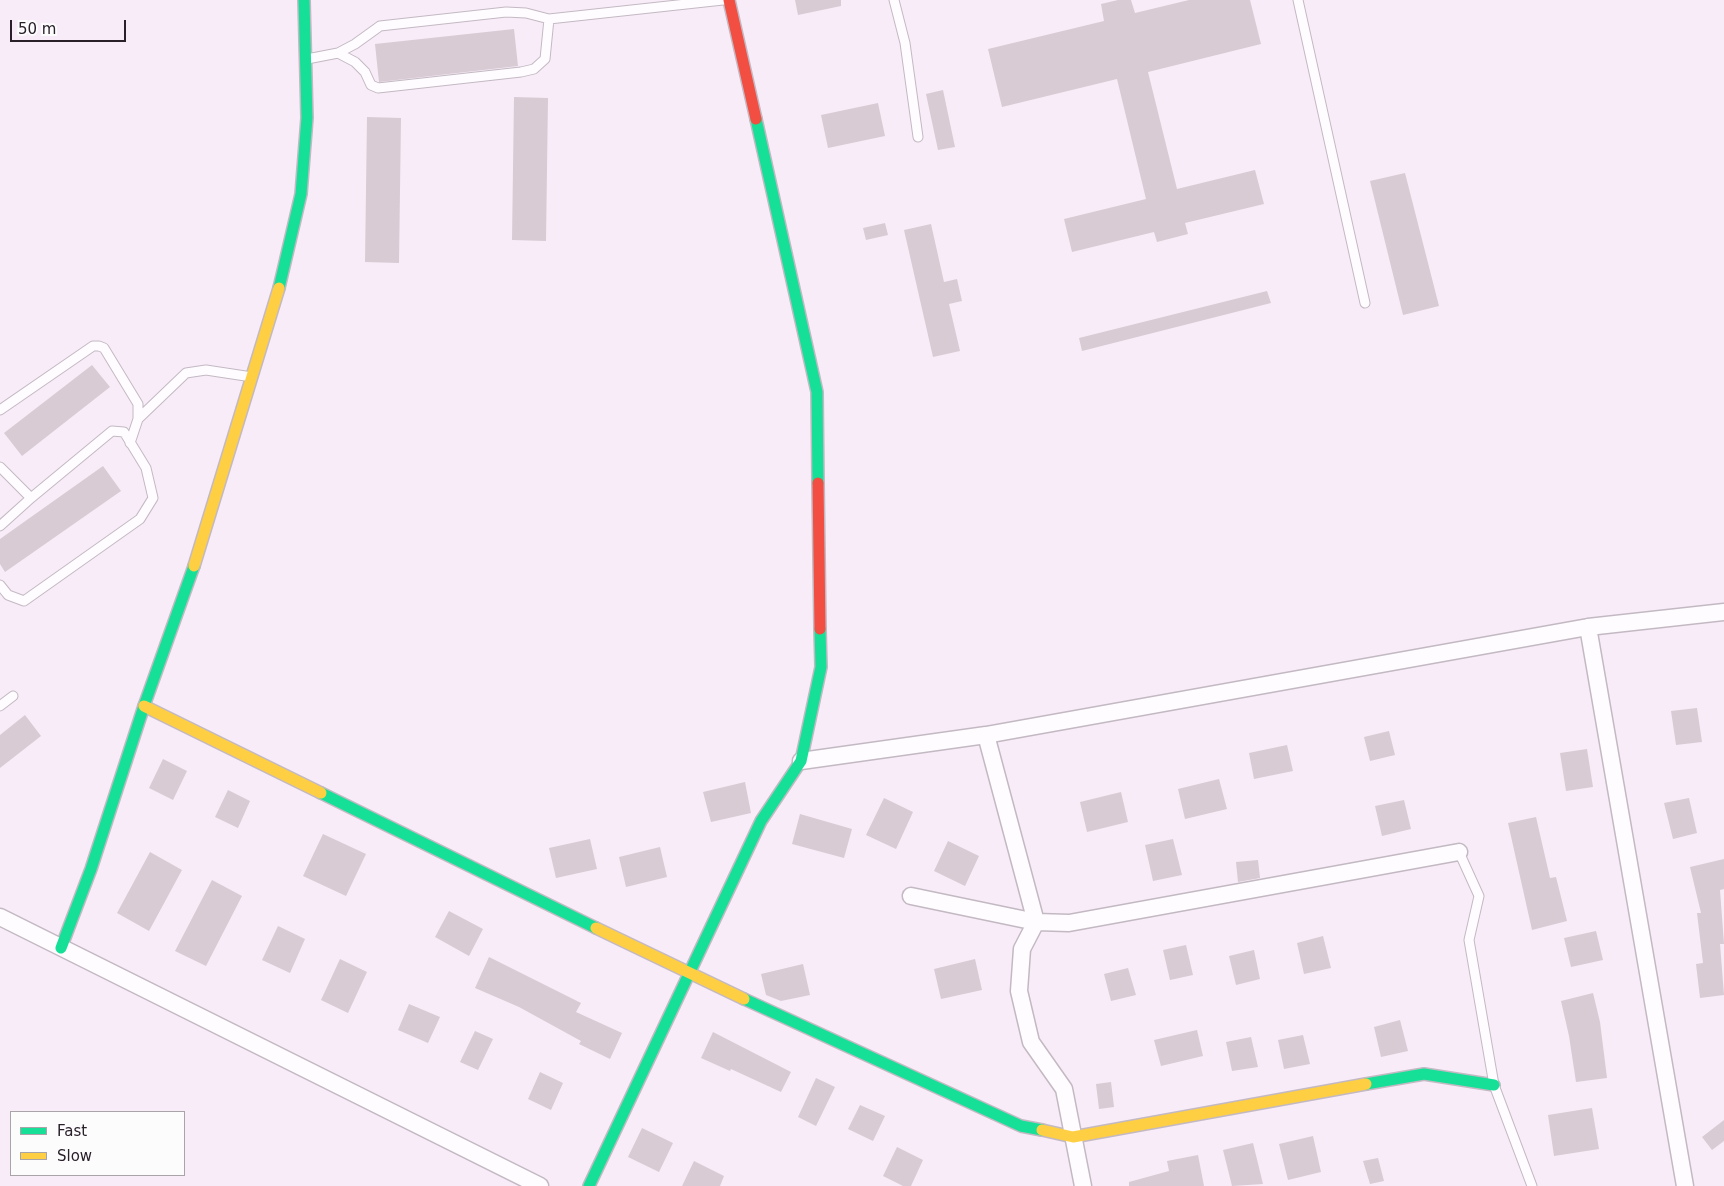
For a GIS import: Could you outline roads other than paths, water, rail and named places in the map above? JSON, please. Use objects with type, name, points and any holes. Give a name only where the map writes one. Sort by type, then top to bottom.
[{"type":"street","points":[[61,948],[91,869],[144,706],[187,588],[286,265],[301,194],[307,118],[304,0]]},
{"type":"street","points":[[589,1186],[761,821],[801,761],[821,667],[817,392],[730,0]]},
{"type":"street","points":[[801,761],[986,734],[1588,627],[1724,612]]},
{"type":"street","points":[[1588,627],[1685,1186]]},
{"type":"street","points":[[144,706],[690,974],[1021,1126],[1073,1137],[1424,1074],[1494,1085]]},
{"type":"street","points":[[986,734],[1036,922],[1022,949],[1019,991],[1031,1042],[1064,1089],[1083,1186]]},
{"type":"street","points":[[911,896],[1036,922],[1069,923],[1459,852]]},
{"type":"street","points":[[0,917],[540,1186]]},
{"type":"lane","points":[[306,59],[338,52],[355,44],[380,26],[506,12],[526,13],[549,19],[723,0]]},
{"type":"lane","points":[[894,0],[904,43],[918,137]]},
{"type":"lane","points":[[1298,0],[1365,303]]},
{"type":"lane","points":[[338,52],[355,62],[365,72],[371,85],[378,88],[534,70],[545,59],[549,19]]},
{"type":"lane","points":[[0,410],[93,346],[99,346],[104,348],[138,404],[138,419],[130,443]]},
{"type":"lane","points":[[138,419],[186,373],[206,370],[252,377]]},
{"type":"lane","points":[[0,526],[112,431],[124,432],[146,468],[153,498],[140,519],[24,601],[8,595],[0,585]]},
{"type":"lane","points":[[0,467],[31,498]]},
{"type":"lane","points":[[0,706],[13,696]]},
{"type":"lane","points":[[1459,852],[1478,896],[1469,940],[1494,1085],[1532,1186]]}]
